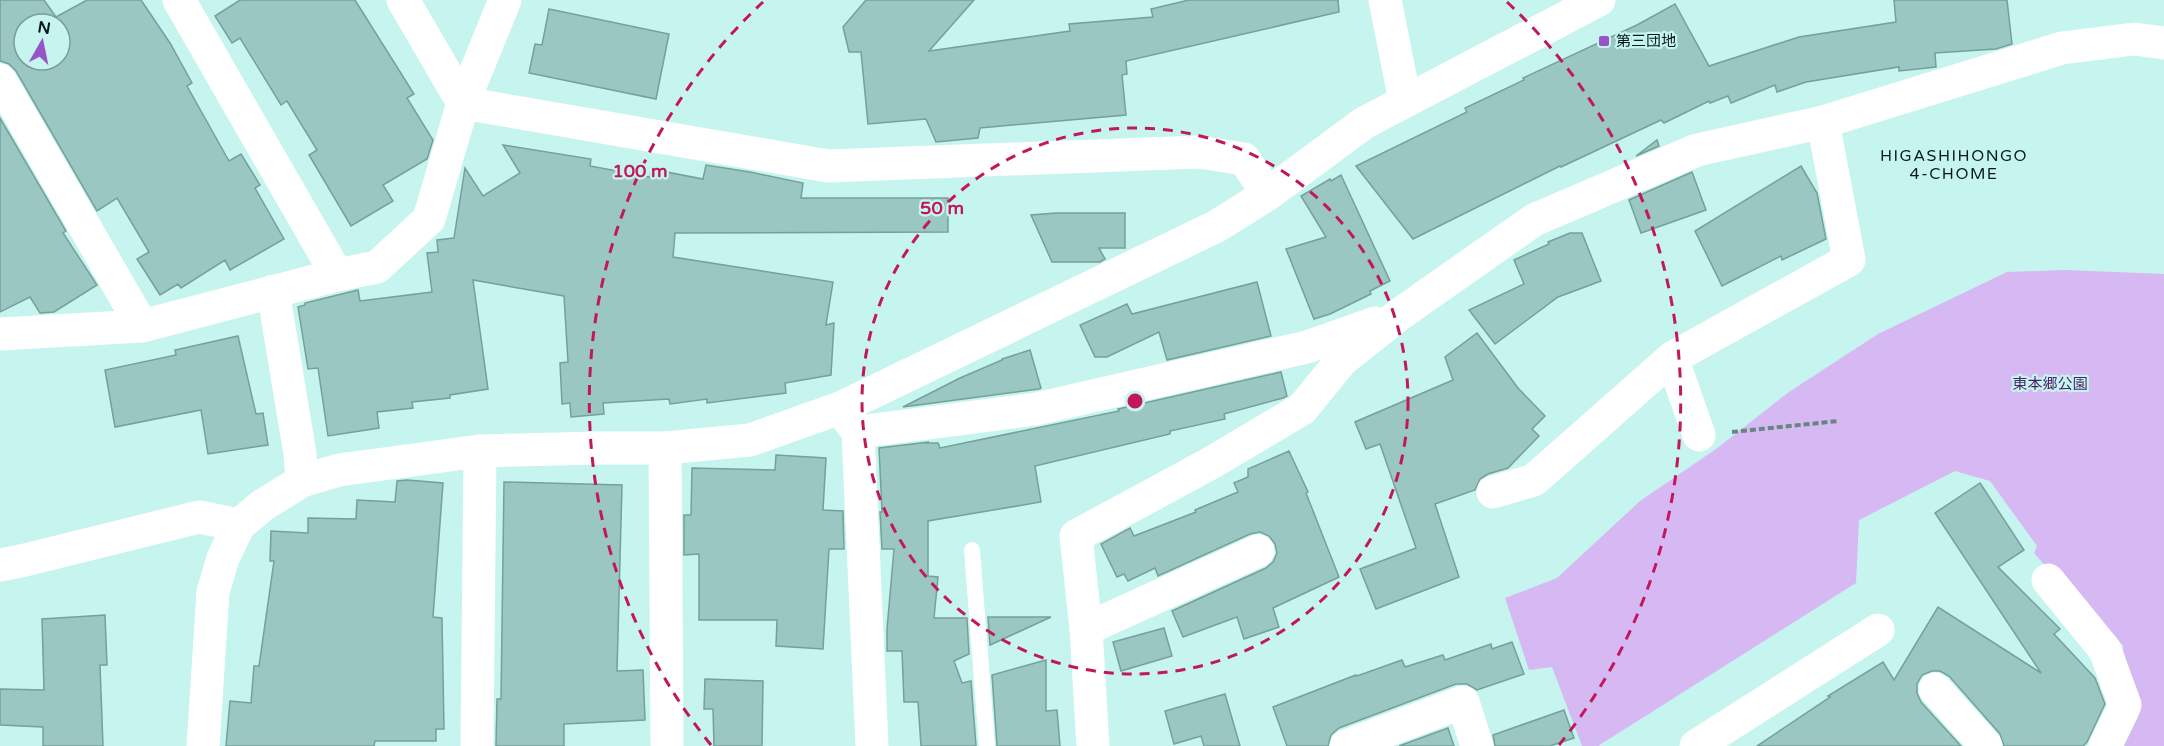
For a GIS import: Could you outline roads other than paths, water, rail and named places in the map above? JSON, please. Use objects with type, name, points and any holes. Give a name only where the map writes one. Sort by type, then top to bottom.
[{"type":"street","points":[[179,0],[337,275]]},
{"type":"street","points":[[403,0],[463,103],[828,166],[1199,152],[1244,159],[1268,194]]},
{"type":"street","points":[[0,334],[142,326],[273,291],[377,267],[429,219],[463,103],[505,0]]},
{"type":"street","points":[[1385,0],[1405,101]]},
{"type":"street","points":[[849,420],[1217,226],[1268,194],[1364,123],[1599,0]]},
{"type":"street","points":[[1093,746],[1086,629],[1076,536],[1211,463],[1302,409],[1342,360],[1400,314],[1534,220],[1697,150],[1822,123],[2062,48],[2134,39],[2164,43]]},
{"type":"street","points":[[0,80],[142,326]]},
{"type":"street","points":[[1493,492],[1534,480],[1672,358],[1849,260],[1822,123]]},
{"type":"street","points":[[273,291],[300,454],[302,481]]},
{"type":"street","points":[[202,746],[213,592],[223,558],[239,525],[263,505],[302,481],[339,470],[480,451],[665,448],[750,440],[849,420],[1036,409],[1307,347],[1400,314]]},
{"type":"street","points":[[1672,358],[1699,435]]},
{"type":"street","points":[[849,420],[872,746]]},
{"type":"street","points":[[665,448],[667,746]]},
{"type":"street","points":[[477,746],[480,451]]},
{"type":"street","points":[[0,564],[32,559],[199,517],[239,525]]},
{"type":"street","points":[[1086,629],[1258,551]]},
{"type":"street","points":[[2048,580],[2105,650],[2125,705],[2104,746]]},
{"type":"street","points":[[1695,746],[1878,630]]},
{"type":"street","points":[[1935,689],[1986,746]]},
{"type":"street","points":[[1346,746],[1463,702],[1477,746]]},
{"type":"lane","points":[[972,550],[987,746]]},
{"type":"place","name":"第三団地","points":[[1604,41]]},
{"type":"district","name":"HIGASHIHONGO 4-CHOME","points":[[1954,165]]},
{"type":"park label","name":"東本郷公園","points":[[2050,384]]}]
